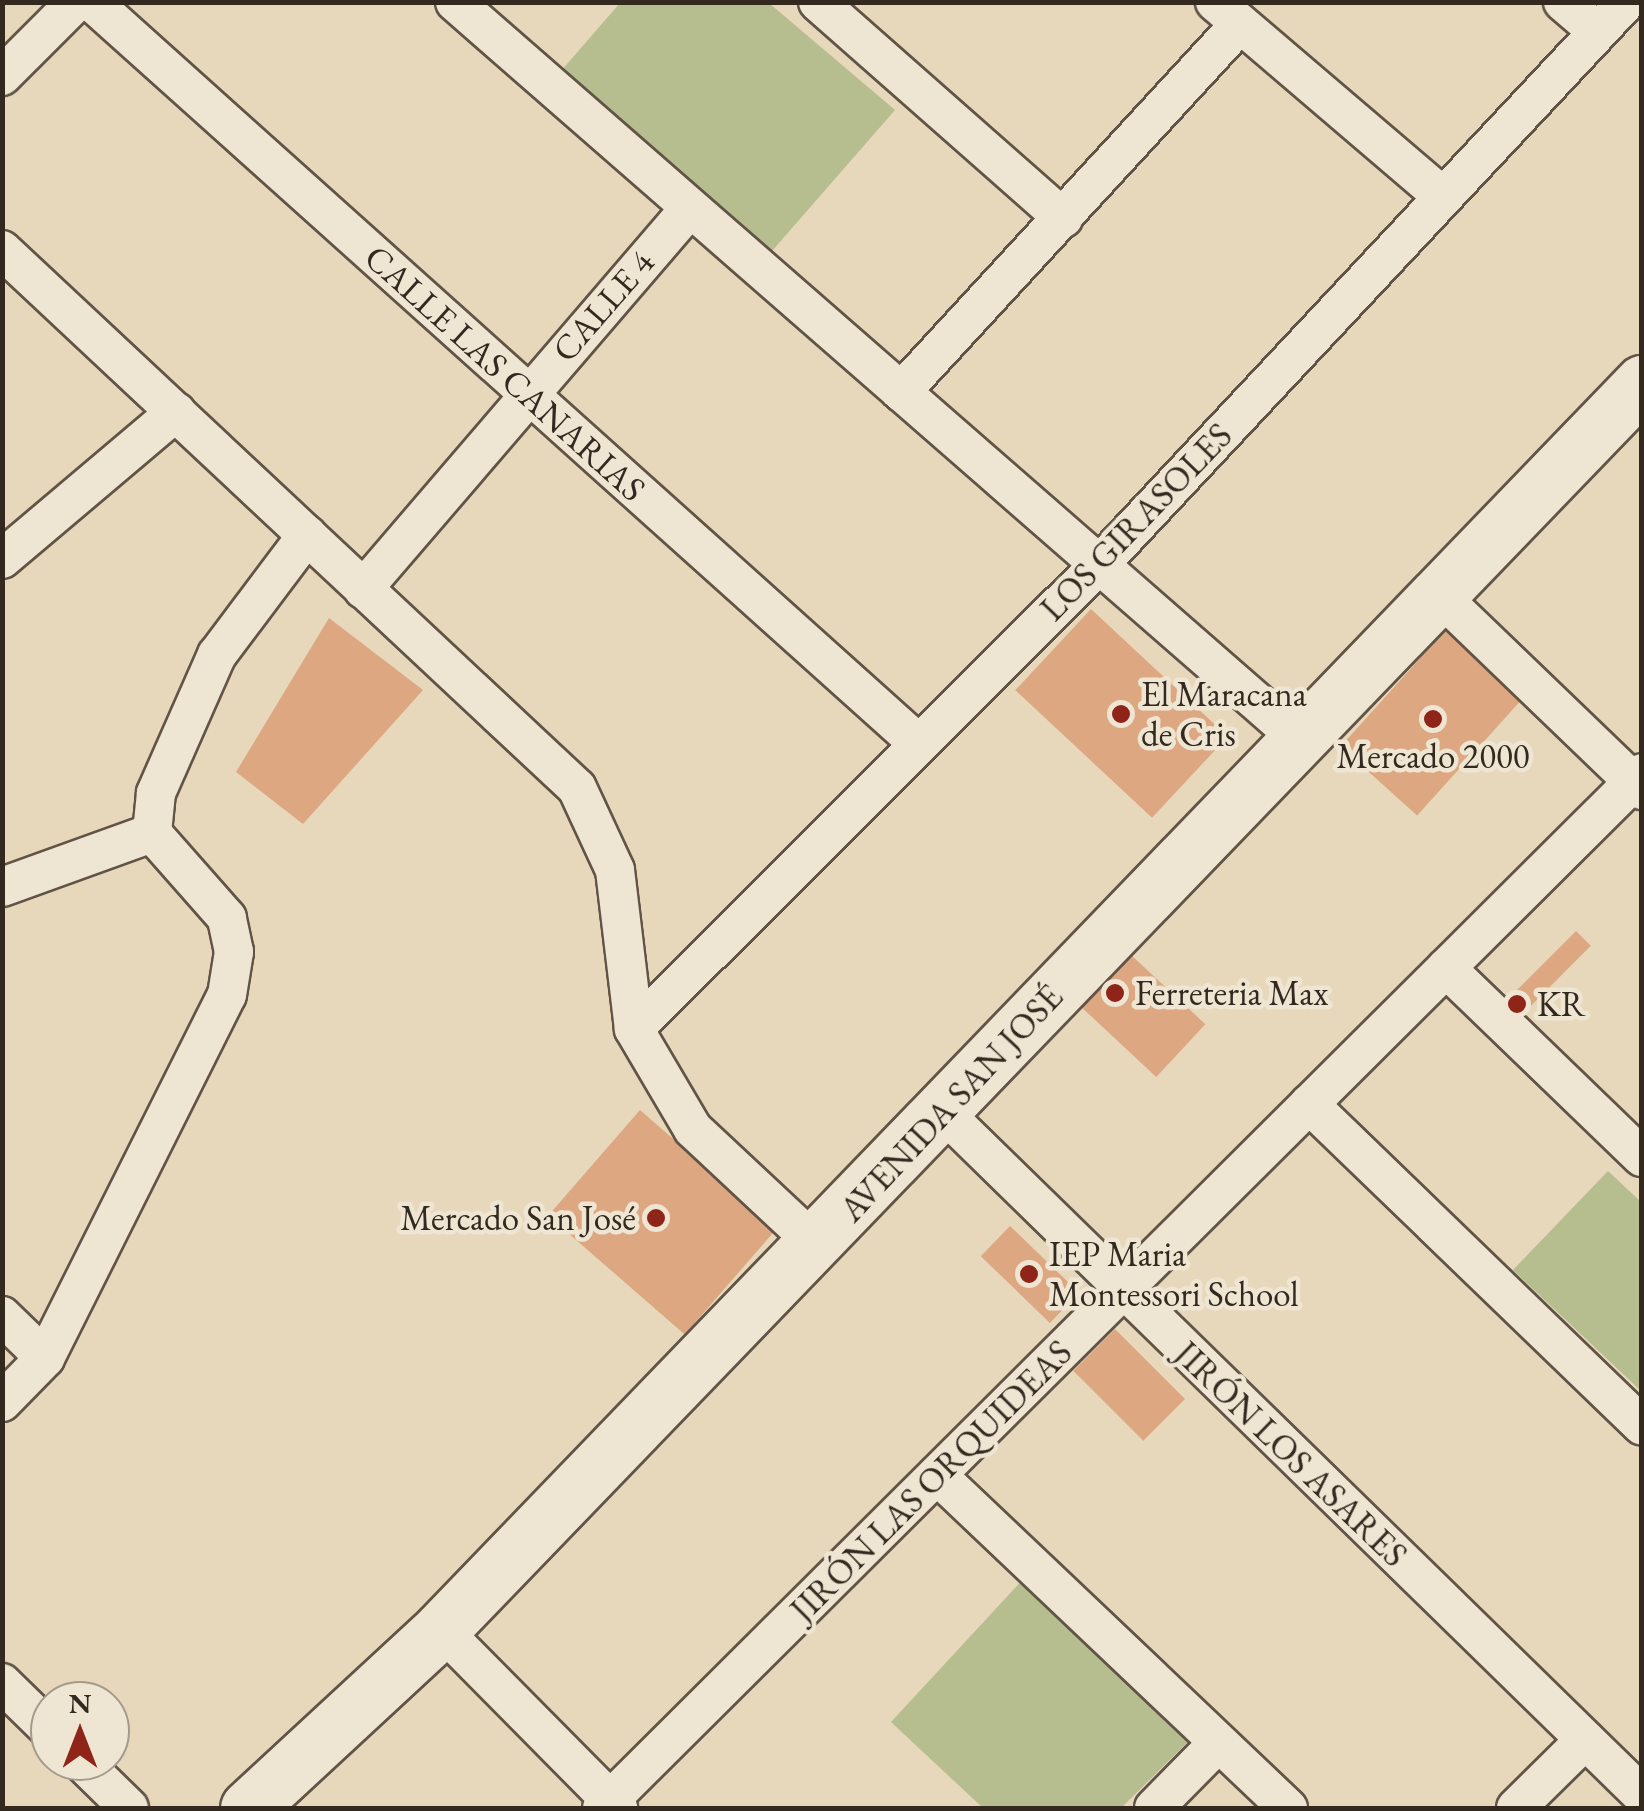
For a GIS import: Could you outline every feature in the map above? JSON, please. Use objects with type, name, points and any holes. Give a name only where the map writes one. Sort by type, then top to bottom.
[{"type":"street","points":[[2,76],[76,2]]},
{"type":"street","name":"CALLE LAS CANARIAS","points":[[92,2],[918,743]]},
{"type":"street","points":[[455,2],[1297,736]]},
{"type":"street","points":[[818,2],[1063,218]]},
{"type":"street","points":[[1563,2],[1597,31]]},
{"type":"street","name":"LOS GIRASOLES","points":[[634,1029],[1099,564],[1626,2]]},
{"type":"street","points":[[900,392],[1063,218],[1228,13],[1442,196]]},
{"type":"street","name":"CALLE 4","points":[[362,589],[527,392],[690,208]]},
{"type":"street","points":[[2,250],[577,788],[615,870],[634,1029],[693,1130],[817,1245]]},
{"type":"street","name":"AVENIDA SAN JOSÉ","points":[[248,1808],[442,1629],[817,1245],[1435,591],[1642,383]]},
{"type":"street","points":[[2,559],[176,412]]},
{"type":"street","points":[[152,834],[183,719],[217,655],[306,535]]},
{"type":"street","points":[[1435,591],[1638,781]]},
{"type":"street","name":"JIRÓN LAS ORQUIDEAS","points":[[610,1806],[1122,1290],[1638,781]]},
{"type":"street","points":[[2,887],[152,834]]},
{"type":"street","points":[[2,1402],[45,1358],[227,995],[227,918],[152,834]]},
{"type":"street","points":[[1446,968],[1642,1157]]},
{"type":"street","points":[[1309,1104],[1642,1426]]},
{"type":"street","name":"JIRÓN LOS ASARES","points":[[943,1112],[1642,1795]]},
{"type":"street","points":[[2,1316],[45,1358]]},
{"type":"street","points":[[937,1475],[1288,1808]]},
{"type":"street","points":[[442,1629],[610,1806]]},
{"type":"street","points":[[2,1683],[30,1710]]},
{"type":"street","points":[[1516,1808],[1585,1740]]},
{"type":"street","points":[[1154,1808],[1218,1743]]},
{"type":"street","points":[[101,1781],[129,1808]]},
{"type":"green space","points":[[620,3],[769,3],[895,110],[772,251],[561,71]]},
{"type":"green space","points":[[1608,1171],[1641,1202],[1641,1391],[1513,1270]]},
{"type":"green space","points":[[1027,1575],[1192,1738],[1121,1808],[983,1808],[891,1722]]},
{"type":"building","name":"El Maracana de Cris","points":[[1091,609],[1228,737],[1152,818],[1015,690]]},
{"type":"building","points":[[329,618],[423,690],[303,824],[236,772]]},
{"type":"building","name":"Mercado 2000","points":[[1451,624],[1528,693],[1417,816],[1341,747]]},
{"type":"building","points":[[1576,931],[1591,946],[1519,1017],[1505,1002]]},
{"type":"building","points":[[1130,954],[1205,1024],[1156,1077],[1081,1007]]},
{"type":"building","name":"Mercado San José","points":[[640,1110],[777,1229],[685,1334],[548,1216]]},
{"type":"building","name":"IEP Maria Montessori School","points":[[1010,1226],[1079,1293],[1050,1323],[981,1256]]},
{"type":"building","points":[[1115,1329],[1185,1399],[1143,1441],[1073,1371]]},
{"type":"place","name":"El Maracana de Cris","points":[[1121,714]]},
{"type":"place","name":"Mercado 2000","points":[[1433,719]]},
{"type":"place","name":"Ferreteria Max","points":[[1115,993]]},
{"type":"place","name":"KR","points":[[1517,1004]]},
{"type":"place","name":"Mercado San José","points":[[656,1218]]},
{"type":"place","name":"IEP Maria Montessori School","points":[[1029,1274]]}]
